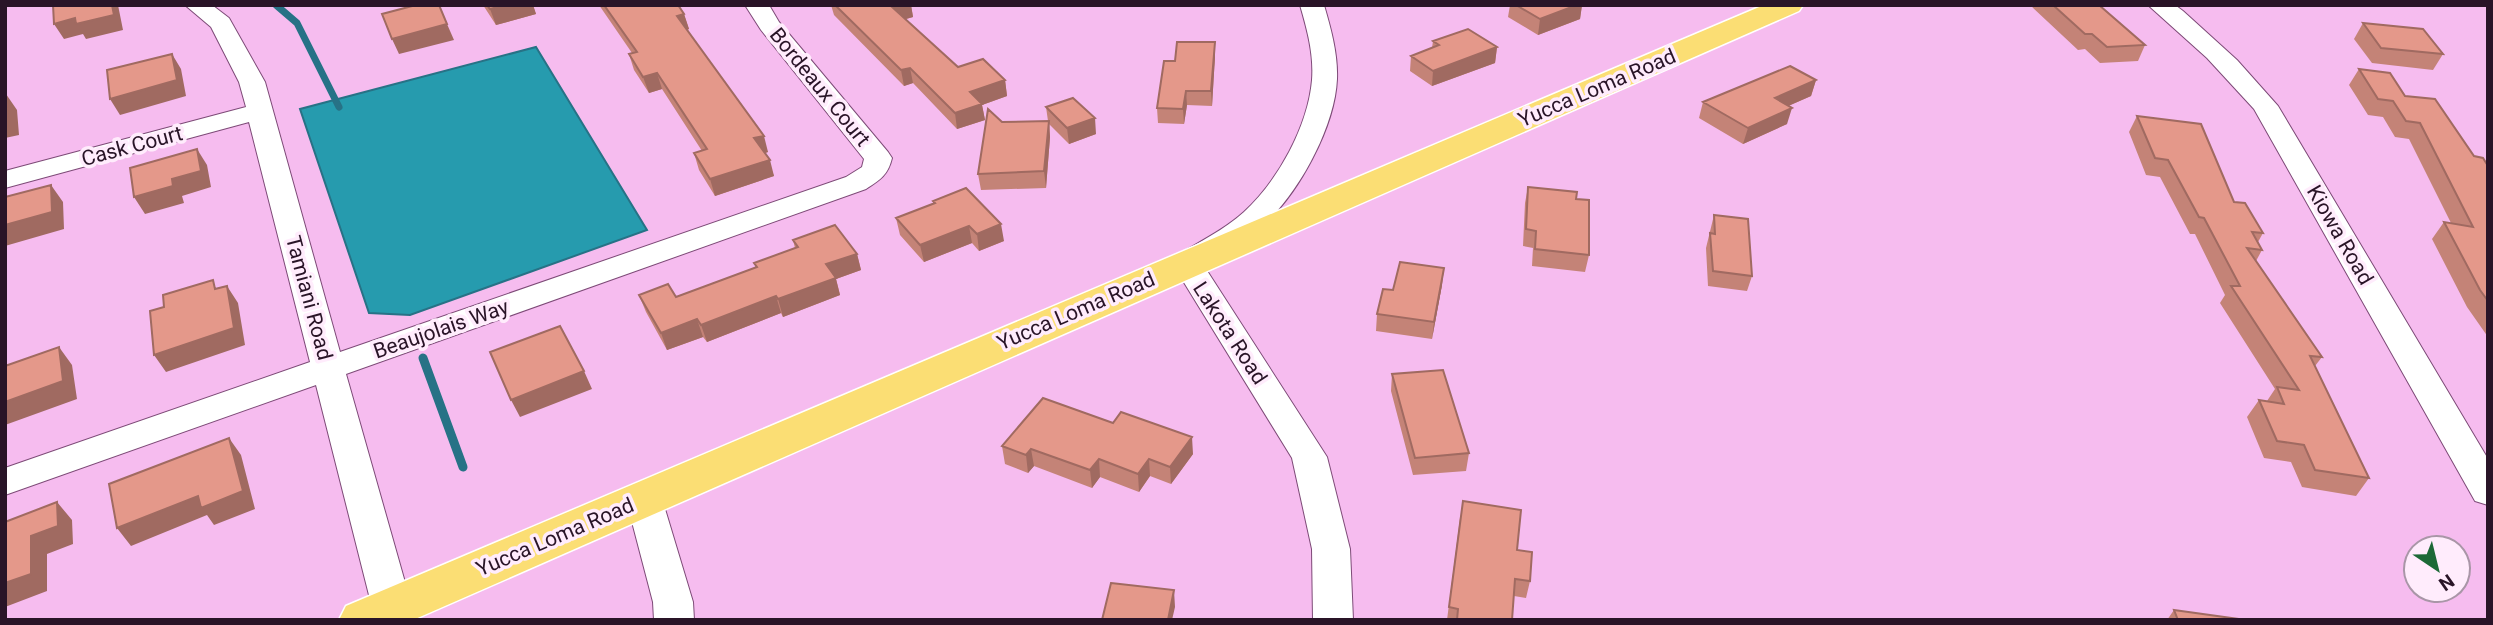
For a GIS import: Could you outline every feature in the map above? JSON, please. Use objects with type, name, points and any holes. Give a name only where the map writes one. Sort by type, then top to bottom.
[{"type":"main road","name":"Yucca Loma Road","points":[[377,613],[1789,5]]},
{"type":"street","name":"Tamiani Road","points":[[197,5],[221,23],[252,82],[327,369],[377,613]]},
{"type":"street","name":"Bordeaux Court","points":[[757,5],[769,25],[878,158],[875,171]]},
{"type":"street","name":"Lakota Road","points":[[1312,5],[1322,42],[1323,90],[1309,133],[1274,197],[1253,219],[1186,263],[1309,457],[1331,549],[1333,620]]},
{"type":"street","name":"Kiowa Road","points":[[2160,5],[2231,66],[2265,106],[2488,491]]},
{"type":"street","name":"Cask Court","points":[[5,180],[260,111]]},
{"type":"street","name":"Beaujolais Way","points":[[5,482],[856,183],[875,171]]},
{"type":"street","points":[[644,499],[673,602],[674,620]]},
{"type":"shaded area","points":[[536,47],[647,230],[410,315],[369,313],[300,109]]},
{"type":"building","points":[[53,5],[112,5],[114,15],[76,24],[75,18],[54,24]]},
{"type":"building","points":[[416,5],[439,5],[447,24],[392,39],[382,14]]},
{"type":"building","points":[[487,5],[505,5],[490,9]]},
{"type":"building","points":[[604,5],[678,5],[684,14],[677,16],[764,136],[754,138],[770,160],[710,179],[694,153],[707,149],[657,73],[643,77],[629,54],[637,52]]},
{"type":"building","points":[[835,5],[898,5],[892,7],[958,67],[983,59],[1005,80],[970,92],[982,104],[955,113],[910,68],[901,70]]},
{"type":"building","points":[[1516,5],[1577,5],[1540,19]]},
{"type":"building","points":[[2053,5],[2099,5],[2145,45],[2107,47],[2092,34],[2085,34]]},
{"type":"building","points":[[2363,23],[2423,29],[2443,54],[2381,48]]},
{"type":"building","points":[[1468,29],[1497,47],[1433,71],[1411,56],[1439,45],[1433,41]]},
{"type":"building","points":[[1177,42],[1215,42],[1211,91],[1186,91],[1183,109],[1157,108],[1164,61],[1175,61]]},
{"type":"building","points":[[172,54],[177,80],[110,99],[107,70]]},
{"type":"building","points":[[1790,66],[1816,80],[1775,98],[1792,108],[1748,128],[1703,102]]},
{"type":"building","points":[[2359,69],[2390,73],[2405,96],[2435,99],[2474,156],[2483,158],[2488,166],[2488,301],[2444,222],[2473,227],[2420,123],[2406,121],[2393,101],[2378,99]]},
{"type":"building","points":[[5,94],[8,119],[5,119]]},
{"type":"building","points":[[1073,98],[1095,118],[1067,128],[1046,107]]},
{"type":"building","points":[[988,109],[1002,122],[1049,121],[1044,171],[978,174]]},
{"type":"building","points":[[2137,116],[2201,124],[2234,202],[2245,203],[2263,233],[2252,232],[2262,250],[2247,248],[2322,357],[2310,356],[2369,478],[2315,470],[2304,445],[2277,441],[2259,400],[2284,404],[2277,387],[2299,390],[2231,286],[2240,286],[2204,218],[2199,217],[2168,160],[2155,158]]},
{"type":"building","points":[[197,149],[201,171],[172,179],[173,186],[134,197],[130,168]]},
{"type":"building","points":[[51,185],[52,212],[5,225],[5,197]]},
{"type":"building","points":[[1528,187],[1577,192],[1576,199],[1589,200],[1589,255],[1535,249],[1536,231],[1526,229]]},
{"type":"building","points":[[966,188],[1001,224],[977,234],[969,226],[920,245],[896,218],[935,203],[933,201]]},
{"type":"building","points":[[1714,215],[1748,219],[1752,276],[1713,271],[1710,233],[1715,234]]},
{"type":"building","points":[[835,225],[857,254],[826,264],[836,278],[778,299],[776,296],[701,325],[697,319],[661,333],[639,295],[668,284],[676,297],[757,267],[754,263],[798,247],[793,240]]},
{"type":"building","points":[[1400,262],[1444,268],[1434,322],[1377,314],[1383,289],[1393,290]]},
{"type":"building","points":[[213,280],[215,289],[227,286],[234,328],[154,355],[150,311],[164,307],[163,295]]},
{"type":"building","points":[[560,326],[584,371],[511,400],[490,352]]},
{"type":"building","points":[[59,347],[63,381],[5,402],[5,366]]},
{"type":"building","points":[[1443,370],[1469,453],[1415,458],[1392,374]]},
{"type":"building","points":[[1043,398],[1113,423],[1121,412],[1192,437],[1170,467],[1149,459],[1138,474],[1099,459],[1090,470],[1031,449],[1026,455],[1002,446]]},
{"type":"building","points":[[229,438],[243,491],[201,508],[198,496],[117,528],[109,484]]},
{"type":"building","points":[[1463,501],[1521,510],[1517,550],[1532,552],[1530,581],[1515,579],[1512,620],[1457,620],[1458,609],[1449,607]]},
{"type":"building","points":[[57,502],[58,526],[31,536],[31,574],[5,583],[5,522]]},
{"type":"building","points":[[1111,583],[1174,590],[1168,620],[1102,620]]},
{"type":"building","points":[[2174,610],[2246,620],[2178,620]]},
{"type":"waterway","points":[[276,5],[297,23],[339,107]]},
{"type":"waterway","points":[[423,358],[463,467]]}]
